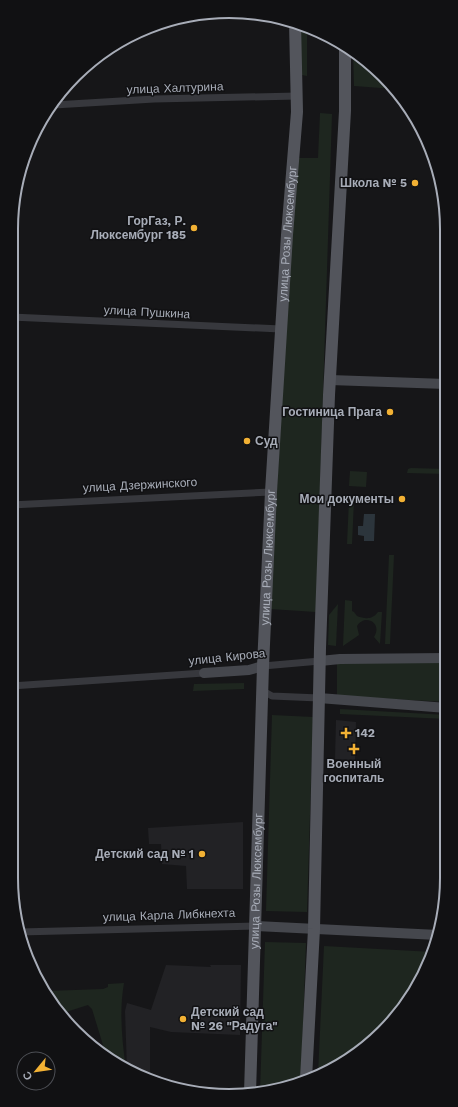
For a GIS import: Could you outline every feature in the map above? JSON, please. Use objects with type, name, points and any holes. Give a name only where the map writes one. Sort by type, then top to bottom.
[{"type":"main road","name":"улица Розы Люксембург","points":[[250,1088],[263,666],[271,492],[297,96],[296,29]]},
{"type":"main road","points":[[306,1074],[314,929],[320,661],[330,380],[345,111],[345,53]]},
{"type":"street","name":"улица Халтурина","points":[[59,105],[154,99],[297,96]]},
{"type":"street","name":"улица Пушкина","points":[[18,317],[281,329]]},
{"type":"street","points":[[330,380],[440,384]]},
{"type":"street","name":"улица Дзержинского","points":[[18,505],[271,492]]},
{"type":"street","name":"улица Кирова","points":[[18,686],[250,670],[263,666],[340,659],[440,658]]},
{"type":"street","points":[[262,691],[272,696],[319,698],[440,708]]},
{"type":"street","name":"улица Карла Либкнехта","points":[[25,932],[256,926],[432,935]]},
{"type":"shaded area","points":[[301,31],[307,33],[307,76],[302,75]]},
{"type":"shaded area","points":[[353,59],[368,70],[386,88],[354,86]]},
{"type":"shaded area","points":[[320,113],[332,114],[316,612],[270,609],[296,158],[318,158]]},
{"type":"shaded area","points":[[408,469],[440,469],[440,474],[407,473]]},
{"type":"shaded area","points":[[350,471],[367,472],[366,487],[349,486]]},
{"type":"shaded area","points":[[349,500],[354,501],[352,544],[347,544]]},
{"type":"shaded area","points":[[364,514],[375,514],[374,541],[364,541],[364,536],[358,535],[358,526],[363,526]]},
{"type":"shaded area","points":[[389,555],[394,555],[390,644],[385,644]]},
{"type":"shaded area","points":[[345,600],[352,601],[352,611],[360,617],[371,618],[378,612],[382,612],[380,644],[374,637],[376,632],[375,624],[372,621],[364,620],[357,626],[359,635],[343,646]]},
{"type":"shaded area","points":[[338,604],[336,646],[328,645],[329,615]]},
{"type":"shaded area","points":[[440,662],[440,702],[337,696],[337,663]]},
{"type":"shaded area","points":[[244,683],[244,689],[193,691],[194,684]]},
{"type":"shaded area","points":[[340,709],[440,715],[440,719],[340,714]]},
{"type":"shaded area","points":[[272,715],[313,717],[307,912],[266,911]]},
{"type":"shaded area","name":"142","points":[[336,720],[356,722],[355,760],[335,759]]},
{"type":"shaded area","name":"Детский сад № 1","points":[[243,822],[243,889],[187,889],[186,866],[162,864],[161,844],[149,844],[148,828]]},
{"type":"shaded area","points":[[265,942],[306,943],[301,1076],[284,1082],[260,1087]]},
{"type":"shaded area","points":[[324,946],[427,952],[412,984],[388,1017],[368,1037],[334,1061],[318,1069]]},
{"type":"shaded area","name":"Детский сад № 26 \"Радуга\"","points":[[166,965],[211,967],[210,965],[241,965],[240,1035],[171,1032],[150,1027],[150,1072],[146,1072],[127,1063],[125,1011],[127,1003],[151,1010]]},
{"type":"shaded area","points":[[124,983],[122,994],[122,1026],[125,1062],[104,1047],[92,1009],[88,1005],[67,1013],[51,991],[103,989],[108,987],[108,984]]},
{"type":"place","name":"Школа № 5","points":[[415,183]]},
{"type":"place","name":"ГорГаз, Р. Люксембург 185","points":[[194,228]]},
{"type":"place","name":"Гостиница Прага","points":[[390,412]]},
{"type":"place","name":"Суд","points":[[247,441]]},
{"type":"place","name":"Мои документы","points":[[402,499]]},
{"type":"place","name":"142","points":[[346,733]]},
{"type":"place","name":"Военный госпиталь","points":[[354,749]]},
{"type":"place","name":"Детский сад № 1","points":[[202,854]]},
{"type":"place","name":"Детский сад № 26 \"Радуга\"","points":[[183,1019]]}]
